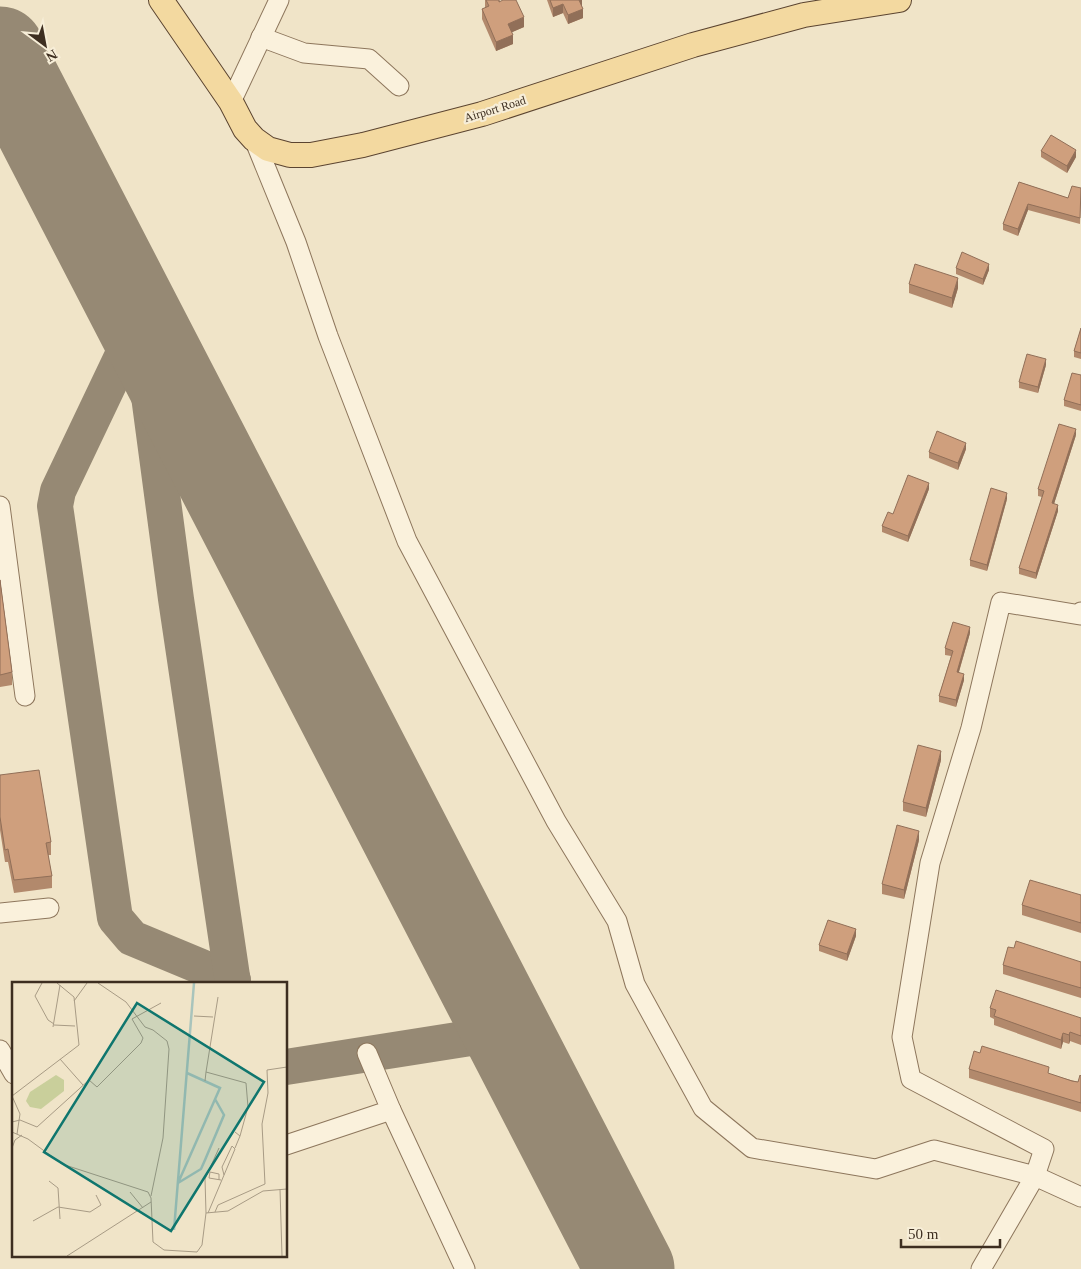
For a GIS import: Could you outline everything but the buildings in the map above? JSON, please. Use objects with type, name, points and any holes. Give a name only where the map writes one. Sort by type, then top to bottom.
[{"type":"main road","name":"Airport Road","points":[[161,0],[231,102],[245,129],[254,140],[268,149],[290,155],[311,155],[362,145],[482,114],[693,45],[804,15],[898,0]]},
{"type":"street","points":[[231,102],[279,0]]},
{"type":"street","points":[[261,38],[304,53],[368,59],[399,86]]},
{"type":"street","points":[[254,140],[296,242],[328,336],[407,541],[556,821],[617,921],[635,984],[703,1108],[752,1148],[876,1169],[934,1150],[1035,1176],[1081,1197]]},
{"type":"street","points":[[0,506],[25,696]]},
{"type":"street","points":[[981,1269],[1035,1176],[1044,1149],[911,1079],[902,1037],[930,863],[971,728],[1001,602],[1080,615],[1081,612]]},
{"type":"street","points":[[0,913],[49,908]]},
{"type":"street","points":[[0,1050],[12,1071]]},
{"type":"street","points":[[367,1053],[465,1269]]},
{"type":"street","points":[[288,1144],[392,1110]]},
{"type":"taxiway","points":[[139,321],[58,491],[55,506],[115,918],[132,938],[233,980]]},
{"type":"taxiway","points":[[139,321],[176,599],[233,982]]},
{"type":"taxiway","points":[[288,1067],[508,1032]]},
{"type":"runway","points":[[0,51],[630,1269]]}]
